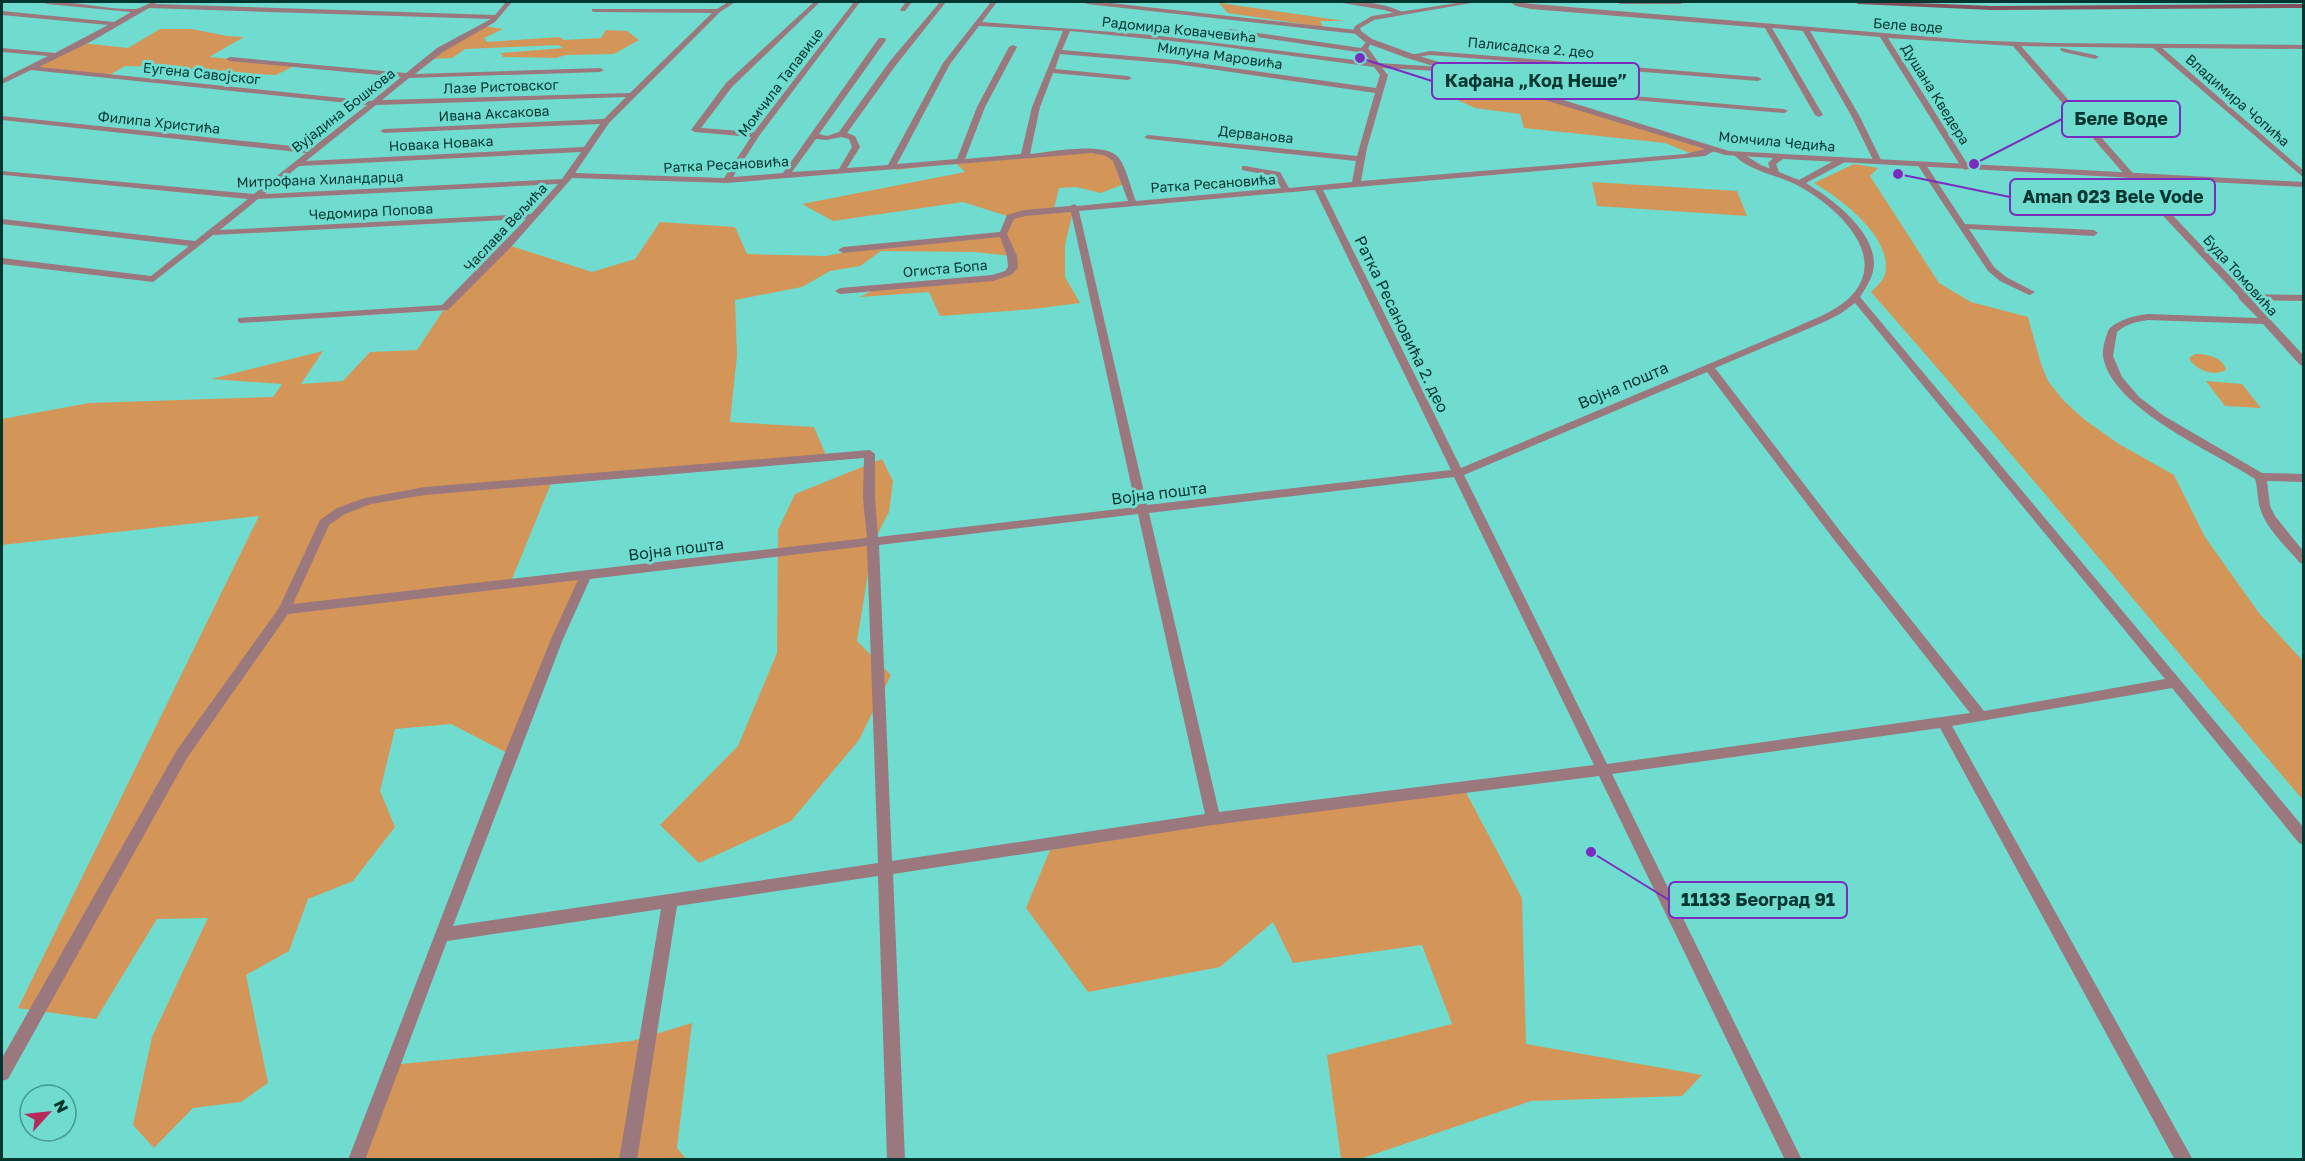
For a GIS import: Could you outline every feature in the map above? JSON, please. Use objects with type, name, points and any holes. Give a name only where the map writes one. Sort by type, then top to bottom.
[{"type":"main road","points":[[1858,2],[1992,8],[2304,6]]},
{"type":"street","points":[[46,2],[139,11]]},
{"type":"street","name":"Вујадина Бошкова","points":[[2,261],[153,279],[451,42],[497,17],[509,2]]},
{"type":"street","name":"Часлава Вељића","points":[[241,320],[445,308],[535,216],[567,178],[606,121],[630,95],[718,11],[732,2]]},
{"type":"street","points":[[756,135],[695,130],[729,85],[818,2]]},
{"type":"street","name":"Момчила Тапавице","points":[[727,180],[756,135],[857,2]]},
{"type":"street","points":[[903,10],[909,2]]},
{"type":"street","points":[[786,175],[814,136],[880,62],[943,2]]},
{"type":"street","points":[[891,167],[947,63],[994,2]]},
{"type":"street","points":[[1087,2],[1357,32],[1357,27],[1366,20],[1474,2]]},
{"type":"street","points":[[1340,2],[1385,8],[1401,13]]},
{"type":"street","name":"Беле воде","points":[[1513,2],[1531,7],[1883,36],[2015,44],[2302,48]]},
{"type":"street","points":[[1620,2],[1681,2]]},
{"type":"street","points":[[2,82],[152,4],[497,17]]},
{"type":"street","points":[[594,10],[718,11]]},
{"type":"street","points":[[2,12],[117,24]]},
{"type":"street","name":"Радомира Ковачевића","points":[[977,24],[1067,29],[1210,43],[1405,69],[1455,70]]},
{"type":"street","points":[[1767,26],[1819,115]]},
{"type":"street","points":[[1026,156],[1036,107],[1067,29]]},
{"type":"street","points":[[1805,29],[1856,117],[1878,162]]},
{"type":"street","points":[[1230,31],[1365,51]]},
{"type":"street","name":"Момчила Чедића","points":[[1357,32],[1369,41],[1410,56],[1711,149],[1737,154],[2304,185]]},
{"type":"street","name":"Душана Кведера","points":[[1883,36],[1966,168]]},
{"type":"street","points":[[842,134],[880,62],[882,40]]},
{"type":"street","points":[[1356,184],[1384,75],[1365,51],[1364,46],[1369,41]]},
{"type":"street","name":"Буда Томовића","points":[[2015,44],[2132,177],[2304,363]]},
{"type":"street","points":[[2040,45],[2095,57]]},
{"type":"street","name":"Владимира Чопића","points":[[2154,45],[2304,176]]},
{"type":"street","points":[[960,162],[981,106],[1013,47]]},
{"type":"street","points":[[2,50],[57,55]]},
{"type":"street","name":"Милуна Маровића","points":[[1058,52],[1176,62],[1379,90]]},
{"type":"street","name":"Палисадска 2. део","points":[[1410,56],[1430,53],[1758,79]]},
{"type":"street","points":[[230,59],[409,76]]},
{"type":"street","name":"Еугена Савојског","points":[[30,68],[372,103]]},
{"type":"street","name":"Вујадина Бошкова","points":[[409,76],[600,70]]},
{"type":"street","points":[[1050,71],[1128,78]]},
{"type":"street","points":[[1540,96],[1552,91],[1785,111]]},
{"type":"street","name":"Лазе Ристовског","points":[[372,103],[630,95]]},
{"type":"street","name":"Филипа Христића","points":[[2,118],[313,151]]},
{"type":"street","name":"Ивана Аксакова","points":[[384,131],[606,121]]},
{"type":"street","points":[[814,136],[827,138],[842,134],[852,138],[856,147],[842,170]]},
{"type":"street","name":"Дерванова","points":[[1148,137],[1361,159]]},
{"type":"street","name":"Новака Новака","points":[[298,164],[585,149]]},
{"type":"street","name":"Ратка Ресановића","points":[[567,178],[610,176],[680,182],[727,180],[1092,151],[1110,154],[1118,160],[1124,184],[1133,203],[1685,156],[1702,154],[1711,149]]},
{"type":"street","points":[[1737,154],[1750,162],[1800,183],[1831,203],[1846,217],[1867,250],[1869,268],[1866,281],[1856,297],[2304,839]]},
{"type":"street","points":[[1775,172],[1772,163],[1780,157]]},
{"type":"street","points":[[1800,183],[1842,160]]},
{"type":"street","points":[[1921,165],[1991,269],[2003,279],[2030,292]]},
{"type":"street","points":[[1245,168],[1277,174],[1287,191]]},
{"type":"street","name":"Митрофана Хиландарца","points":[[4,173],[255,197],[567,178]]},
{"type":"street","name":"Ратка Ресановића 2. део","points":[[1318,188],[1794,1160]]},
{"type":"street","points":[[1003,234],[1010,217],[1024,213],[1133,203]]},
{"type":"street","points":[[1074,207],[1213,819]]},
{"type":"street","name":"Чедомира Попова","points":[[209,233],[535,216]]},
{"type":"street","points":[[2,221],[195,244]]},
{"type":"street","points":[[1961,226],[2094,233]]},
{"type":"street","name":"Огиста Бопа","points":[[840,291],[1001,276],[1013,268],[1012,256],[1003,234],[843,250]]},
{"type":"street","name":"Војна пошта","points":[[284,610],[1459,473],[1823,317],[1844,307],[1856,297]]},
{"type":"street","points":[[2242,297],[2304,298]]},
{"type":"street","points":[[2264,321],[2135,319],[2122,322],[2112,331],[2108,353],[2120,382],[2140,402],[2168,423],[2260,477],[2304,478]]},
{"type":"street","points":[[1709,367],[1836,534],[1982,717]]},
{"type":"street","points":[[2,1073],[182,754],[284,610],[324,523],[341,511],[369,501],[425,491],[870,454],[869,498],[873,543],[896,1160]]},
{"type":"street","points":[[2260,477],[2268,514],[2304,560]]},
{"type":"street","points":[[356,1160],[553,650],[586,575]]},
{"type":"street","points":[[441,935],[1213,819],[1602,770],[1982,717],[2176,682]]},
{"type":"street","points":[[1943,722],[2185,1160]]},
{"type":"street","points":[[628,1160],[670,902]]},
{"type":"shaded area","points":[[1219,3],[1345,21],[1320,21],[1323,27],[1228,13]]},
{"type":"shaded area","points":[[484,26],[503,29],[484,38],[487,42],[560,37],[564,40],[601,38],[606,30],[627,31],[639,40],[614,54],[566,55],[556,58],[503,57],[501,53],[563,48],[558,45],[465,49],[452,58],[429,59]]},
{"type":"shaded area","points":[[160,29],[192,29],[244,37],[209,57],[296,65],[276,75],[125,66],[106,77],[30,68],[81,43],[128,48]]},
{"type":"shaded area","points":[[1455,70],[1711,149],[1695,155],[1665,143],[1524,128],[1520,114],[1475,108],[1453,98]]},
{"type":"shaded area","points":[[1092,151],[1110,154],[1124,184],[1101,193],[1076,187],[1059,188],[1054,209],[1074,207],[1065,245],[1065,277],[1080,303],[940,316],[929,292],[860,297],[877,288],[993,278],[1008,273],[1012,256],[974,252],[881,251],[860,266],[830,271],[802,287],[735,300],[737,355],[730,422],[814,427],[827,458],[552,481],[510,584],[586,575],[511,755],[451,724],[395,729],[380,791],[395,827],[353,881],[308,899],[289,951],[246,975],[268,1083],[241,1102],[193,1108],[154,1148],[133,1125],[152,1037],[208,918],[157,919],[96,1019],[18,1008],[259,516],[2,545],[2,419],[89,403],[273,397],[282,384],[211,379],[323,351],[301,384],[343,381],[370,352],[417,350],[445,308],[508,245],[592,272],[635,259],[660,222],[735,227],[747,254],[826,256],[872,247],[1003,234],[1010,217],[963,202],[833,221],[802,204],[965,172],[956,163],[895,170],[902,166]]},
{"type":"shaded area","points":[[1854,164],[1878,168],[1870,176],[1939,283],[1971,302],[2028,317],[2048,381],[2064,401],[2085,420],[2119,444],[2174,475],[2205,537],[2259,613],[2303,661],[2303,800],[1871,292],[1885,274],[1885,260],[1881,246],[1863,221],[1838,199],[1814,183]]},
{"type":"shaded area","points":[[1592,182],[1737,191],[1747,216],[1597,206]]},
{"type":"shaded area","points":[[2195,354],[2218,359],[2226,370],[2216,373],[2200,369],[2189,358]]},
{"type":"shaded area","points":[[2206,381],[2242,384],[2261,408],[2225,406]]},
{"type":"shaded area","points":[[882,459],[893,481],[889,512],[873,543],[857,641],[891,675],[859,740],[791,821],[699,863],[660,825],[738,746],[777,653],[778,530],[795,494]]},
{"type":"shaded area","points":[[1463,787],[1522,898],[1526,1044],[1702,1075],[1682,1096],[1531,1101],[1360,1159],[1341,1159],[1327,1055],[1452,1024],[1422,945],[1293,963],[1273,922],[1220,967],[1088,992],[1026,908],[1050,850],[1213,819]]},
{"type":"shaded area","points":[[692,1023],[677,1148],[686,1159],[357,1160],[391,1065],[632,1041]]},
{"type":"place","name":"Кафана „Код Неше”","points":[[1360,58]]},
{"type":"place","name":"Беле Воде","points":[[1974,164]]},
{"type":"place","name":"Aman 023 Bele Vode","points":[[1898,174]]},
{"type":"place","name":"11133 Београд 91","points":[[1591,852]]}]
